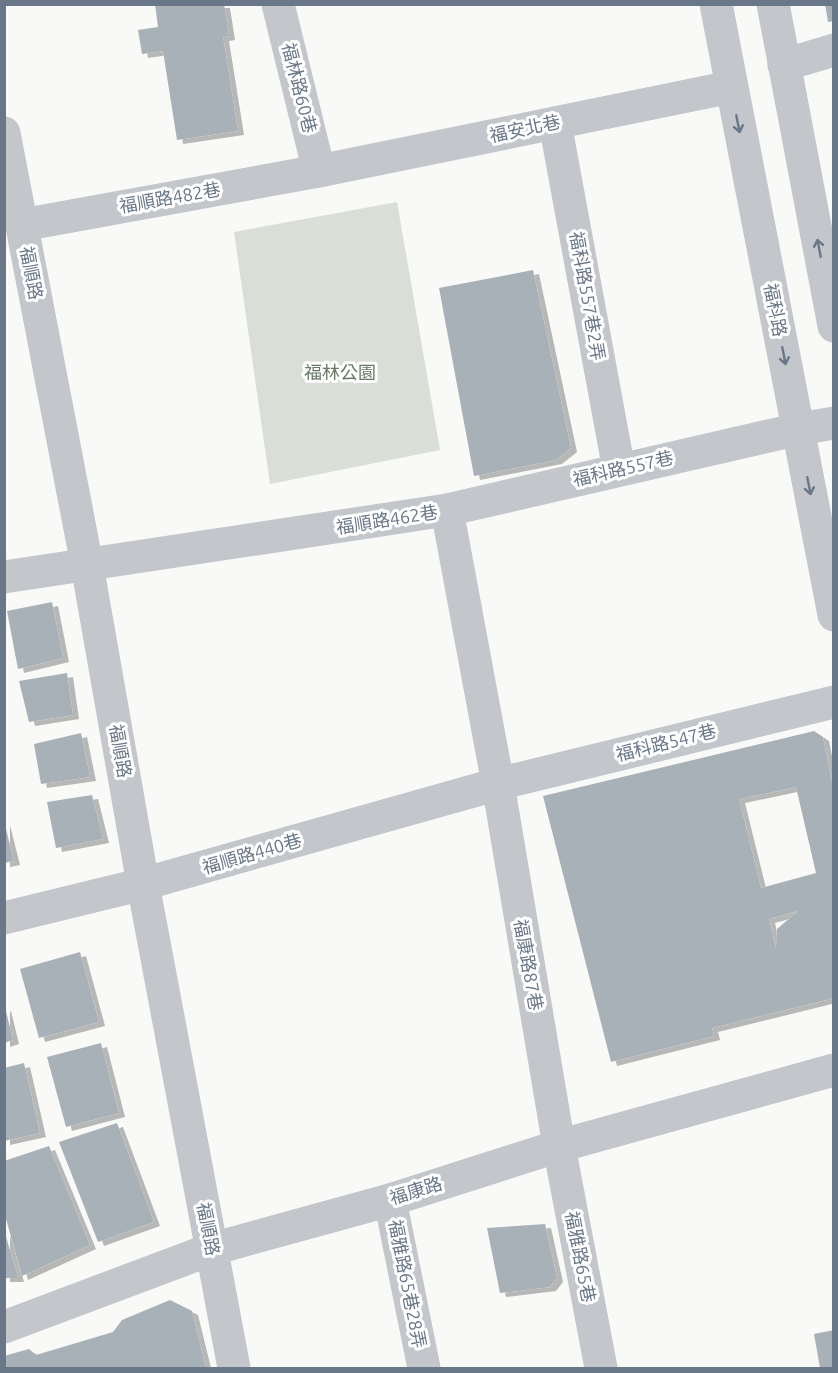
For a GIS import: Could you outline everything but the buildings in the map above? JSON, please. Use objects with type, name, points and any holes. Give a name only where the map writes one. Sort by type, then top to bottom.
[{"type":"street","name":"福林路60巷","points":[[278,4],[319,171]]},
{"type":"street","name":"福科路","points":[[716,4],[834,615]]},
{"type":"street","points":[[772,4],[834,327]]},
{"type":"street","points":[[784,65],[834,50]]},
{"type":"street","name":"福安北巷","points":[[319,171],[731,87]]},
{"type":"street","name":"福科路557巷2弄","points":[[555,123],[619,470]]},
{"type":"street","name":"福順路","points":[[4,133],[87,565],[143,884],[234,1368]]},
{"type":"street","name":"福順路482巷","points":[[22,225],[319,171]]},
{"type":"street","name":"福科路557巷","points":[[447,510],[799,429],[834,423]]},
{"type":"street","name":"福順路462巷","points":[[4,577],[447,510],[498,784]]},
{"type":"street","name":"福科路547巷","points":[[498,784],[834,702]]},
{"type":"street","name":"福順路440巷","points":[[4,918],[143,884],[498,784]]},
{"type":"street","name":"福康路87巷","points":[[498,784],[559,1146]]},
{"type":"street","name":"福康路","points":[[4,1327],[212,1250],[390,1200],[559,1146],[834,1070]]},
{"type":"street","name":"福雅路65巷","points":[[559,1146],[601,1368]]},
{"type":"street","name":"福雅路65巷28弄","points":[[390,1200],[424,1368]]},
{"type":"green space","name":"福林公園","points":[[397,202],[440,450],[270,484],[234,232]]}]
